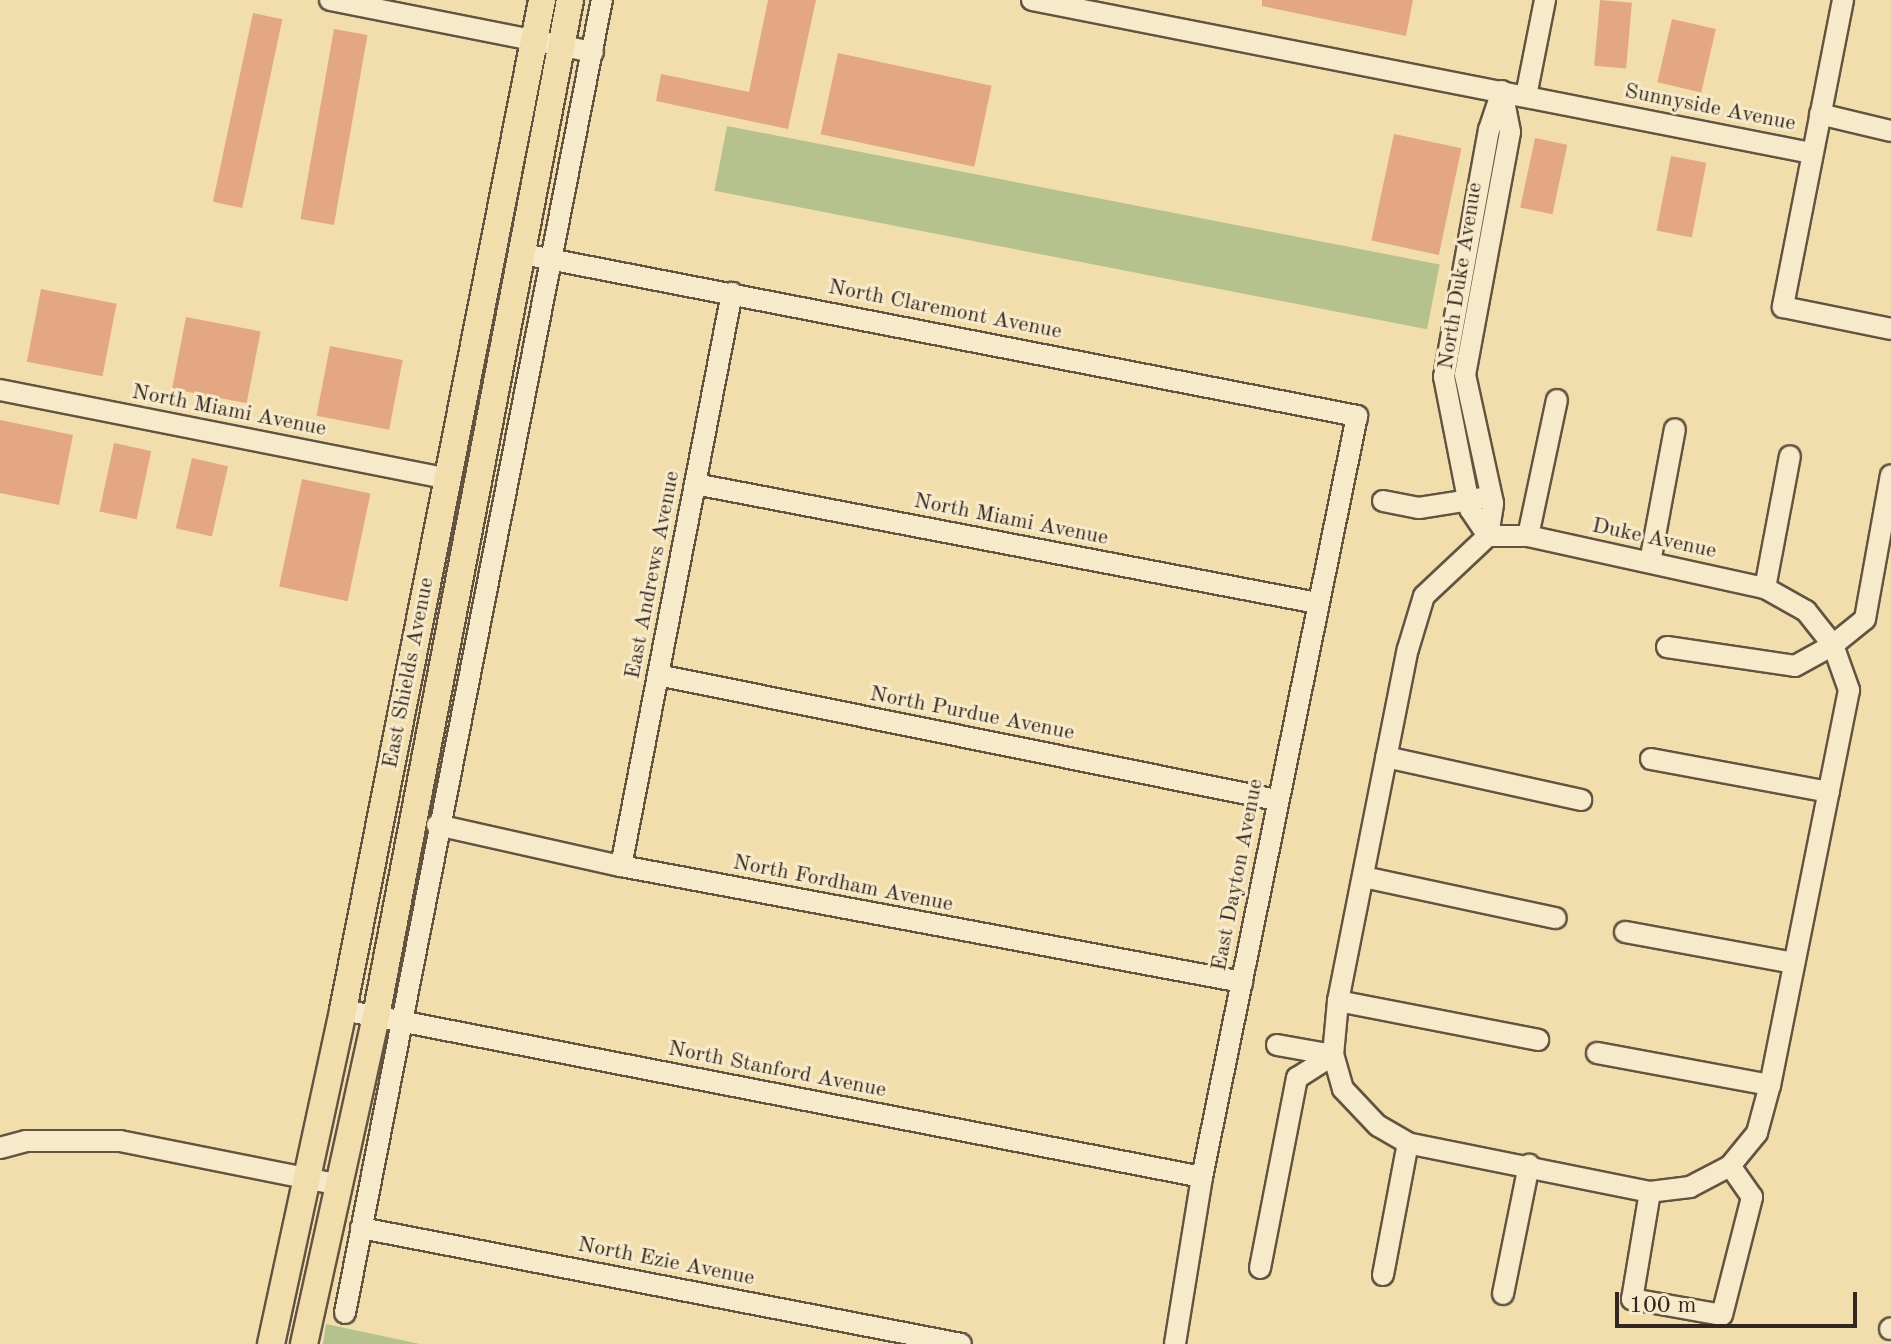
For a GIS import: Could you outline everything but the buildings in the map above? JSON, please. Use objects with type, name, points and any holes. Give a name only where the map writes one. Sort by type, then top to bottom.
[{"type":"main road","name":"East Shields Avenue","points":[[271,1344],[343,1010],[542,0]]},
{"type":"main road","name":"East Shields Avenue","points":[[304,1344],[336,1184],[388,1019],[427,734],[523,254],[570,0]]},
{"type":"street","points":[[330,0],[534,43],[593,52]]},
{"type":"street","name":"East Shields Avenue","points":[[345,1313],[361,1228],[388,1019],[437,825],[553,260],[602,0]]},
{"type":"street","points":[[1032,0],[1062,3],[1526,96],[1545,0]]},
{"type":"street","points":[[1811,153],[1843,0]]},
{"type":"street","name":"North Duke Avenue","points":[[1488,536],[1493,503],[1465,375],[1510,132],[1502,91]]},
{"type":"street","name":"North Duke Avenue","points":[[1488,536],[1470,509],[1444,377],[1489,130],[1502,91]]},
{"type":"street","name":"Sunnyside Avenue","points":[[1526,96],[1811,153],[1783,307],[1891,329]]},
{"type":"street","points":[[1820,114],[1891,131]]},
{"type":"street","name":"North Claremont Avenue","points":[[523,254],[1357,416]]},
{"type":"street","name":"East Andrews Avenue","points":[[621,866],[732,293]]},
{"type":"street","name":"North Miami Avenue","points":[[0,390],[448,479]]},
{"type":"street","points":[[1528,536],[1557,400]]},
{"type":"street","name":"East Dayton Avenue","points":[[1175,1344],[1202,1177],[1357,416]]},
{"type":"street","points":[[1650,562],[1675,429]]},
{"type":"street","points":[[1765,588],[1790,456]]},
{"type":"street","points":[[1667,647],[1795,666],[1833,645],[1865,619],[1891,475]]},
{"type":"street","name":"North Miami Avenue","points":[[695,484],[1317,603]]},
{"type":"street","points":[[1383,501],[1419,508],[1490,496]]},
{"type":"street","name":"Duke Avenue","points":[[1488,536],[1528,536],[1765,588],[1806,611],[1833,645],[1849,690],[1770,1085],[1757,1133],[1730,1166],[1690,1187],[1650,1192],[1529,1165],[1408,1143],[1378,1126],[1343,1089],[1333,1055],[1338,1001],[1386,757],[1408,649],[1424,596],[1488,536]]},
{"type":"street","name":"North Purdue Avenue","points":[[658,675],[1277,800]]},
{"type":"street","points":[[1386,757],[1581,800]]},
{"type":"street","points":[[1651,759],[1829,792]]},
{"type":"street","name":"North Fordham Avenue","points":[[437,825],[621,866],[1242,982]]},
{"type":"street","points":[[1364,877],[1556,918]]},
{"type":"street","points":[[1625,932],[1794,963]]},
{"type":"street","points":[[1338,1001],[1538,1040]]},
{"type":"street","name":"North Stanford Avenue","points":[[343,1010],[1202,1177]]},
{"type":"street","points":[[1277,1045],[1333,1055]]},
{"type":"street","points":[[1597,1053],[1770,1085]]},
{"type":"street","points":[[1260,1268],[1297,1078],[1333,1055]]},
{"type":"street","points":[[0,1148],[26,1141],[120,1141],[336,1184]]},
{"type":"street","points":[[1383,1275],[1408,1143]]},
{"type":"street","points":[[1503,1294],[1529,1165]]},
{"type":"street","points":[[1650,1192],[1632,1299],[1722,1315],[1752,1197],[1730,1166]]},
{"type":"street","name":"North Ezie Avenue","points":[[361,1228],[961,1344]]},
{"type":"green space","points":[[727,126],[1440,265],[1427,329],[714,191]]},
{"type":"green space","points":[[326,1324],[406,1341],[420,1344],[323,1344]]}]
